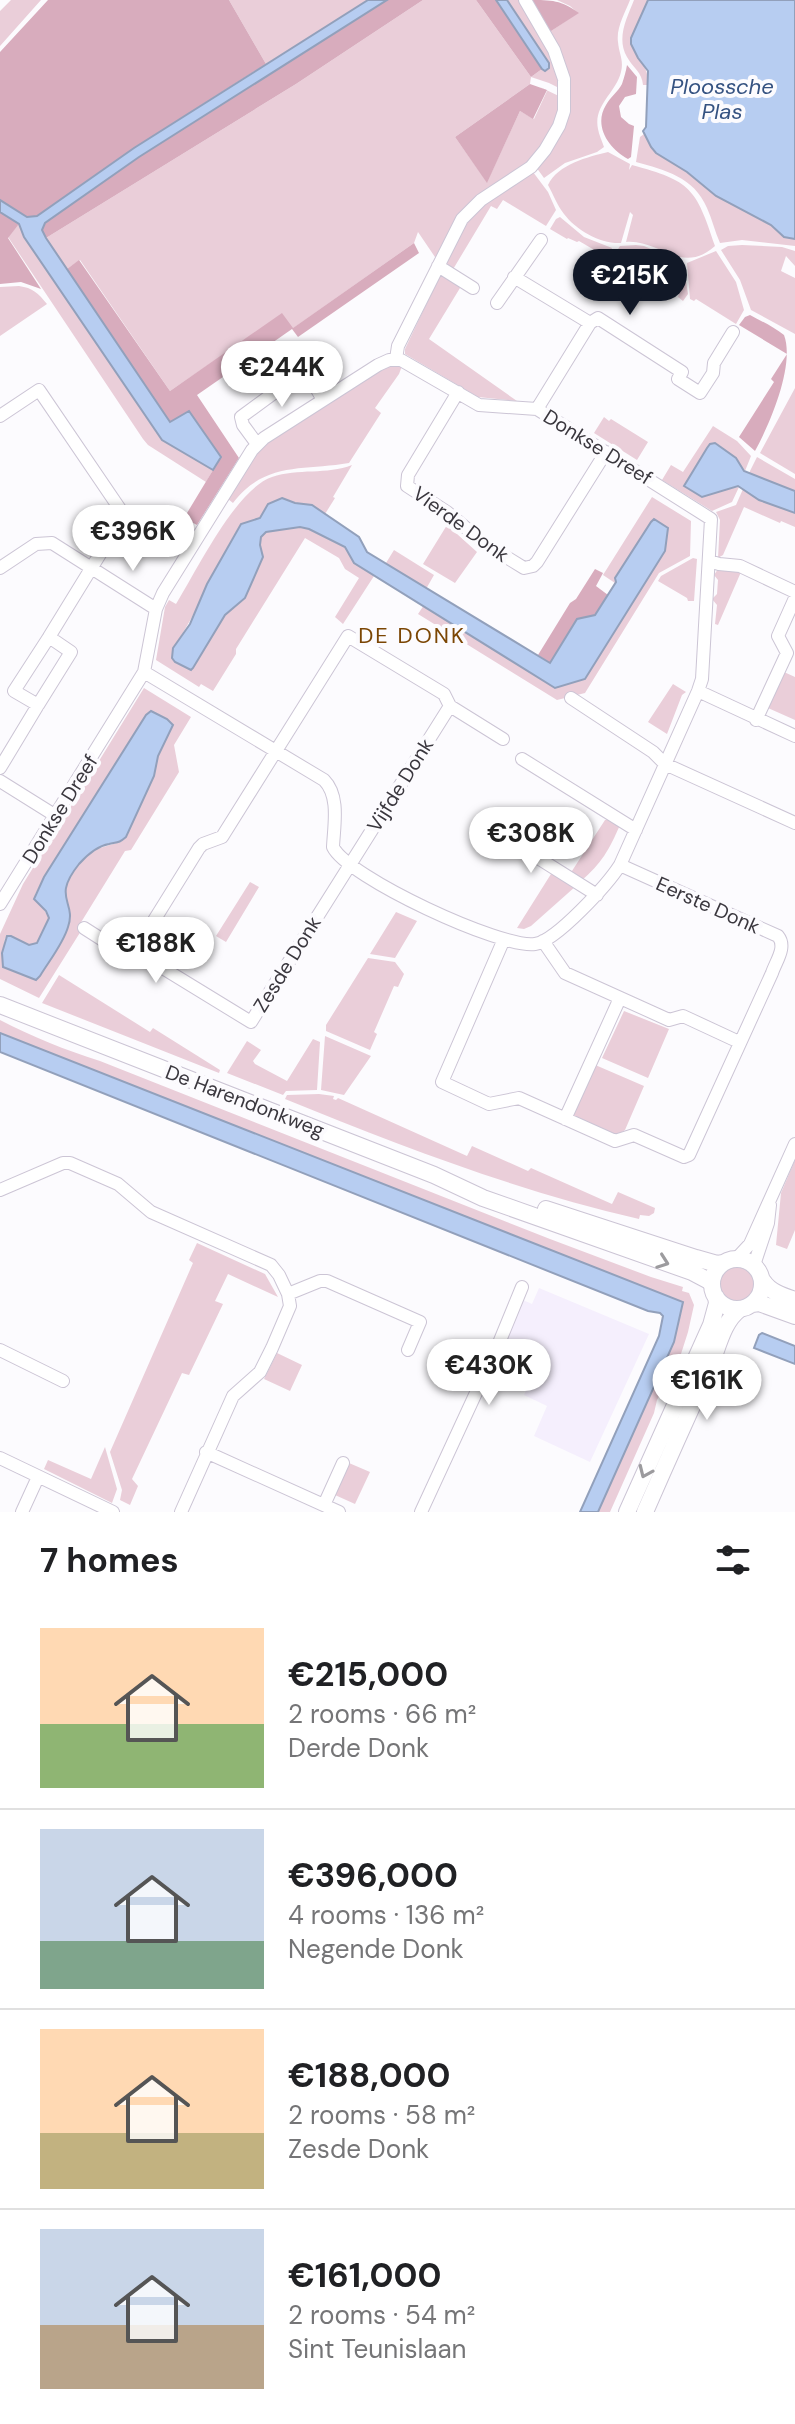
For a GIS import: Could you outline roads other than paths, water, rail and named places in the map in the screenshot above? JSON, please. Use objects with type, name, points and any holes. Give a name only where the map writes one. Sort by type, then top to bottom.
[{"type":"main road","name":"De Harendonkweg","points":[[0,994],[57,1026]]},
{"type":"main road","name":"De Harendonkweg","points":[[0,1005],[434,1175],[483,1198],[692,1272],[709,1281],[714,1291]]},
{"type":"main road","name":"De Harendonkweg","points":[[434,1175],[597,1224],[696,1258],[717,1264],[730,1261]]},
{"type":"main road","points":[[627,1512],[711,1325],[717,1303],[714,1273],[730,1261],[748,1260],[766,1287],[795,1300]]},
{"type":"main road","points":[[645,1512],[726,1325],[732,1315],[760,1294],[760,1274]]},
{"type":"main road","points":[[714,1291],[724,1305],[759,1303],[795,1316]]},
{"type":"street","points":[[396,359],[398,346],[455,230],[471,209],[531,167],[545,150],[564,111],[566,95],[560,66],[525,0]]},
{"type":"street","points":[[497,303],[541,240]]},
{"type":"street","points":[[438,266],[473,288]]},
{"type":"street","points":[[514,277],[590,323]]},
{"type":"street","points":[[537,409],[590,323],[598,318],[682,372],[678,379],[700,393],[733,332]]},
{"type":"street","name":"Donkse Dreef","points":[[0,904],[144,672],[156,609],[163,593],[257,444],[378,365],[396,359],[406,361],[479,405],[537,409],[708,515],[712,523],[702,679],[698,691],[620,865],[609,883],[543,941]]},
{"type":"street","points":[[257,444],[241,417],[297,376],[311,379],[323,400]]},
{"type":"street","points":[[0,416],[39,390],[124,515],[14,691],[38,705]]},
{"type":"street","name":"Vierde Donk","points":[[458,392],[406,479],[407,486],[447,512],[485,544],[524,568],[537,562],[606,452]]},
{"type":"street","points":[[0,568],[36,544],[48,542],[156,609]]},
{"type":"street","points":[[709,561],[740,566],[795,595],[778,636],[787,653],[756,720]]},
{"type":"street","points":[[84,928],[120,951],[135,951],[199,848],[222,837],[348,636],[444,694],[450,706],[503,739]]},
{"type":"street","points":[[0,768],[71,652],[49,637]]},
{"type":"street","points":[[144,672],[324,780],[332,788],[334,798],[333,847],[337,854],[403,898],[517,944],[543,941],[565,973],[669,1020],[683,1016],[739,1042]]},
{"type":"street","points":[[698,691],[795,736]]},
{"type":"street","points":[[571,698],[653,752],[665,764],[795,823]]},
{"type":"street","name":"Vijfde Donk","points":[[350,864],[450,706]]},
{"type":"street","points":[[522,760],[636,830]]},
{"type":"street","points":[[0,781],[56,816]]},
{"type":"street","points":[[484,824],[597,895]]},
{"type":"street","name":"Zesde Donk","points":[[135,951],[251,1022],[350,864]]},
{"type":"street","name":"Eerste Donk","points":[[504,939],[442,1082],[489,1104],[519,1098],[615,1141],[634,1135],[684,1157],[689,1155],[782,947],[782,940],[620,865]]},
{"type":"street","points":[[565,1119],[620,998]]},
{"type":"street","points":[[730,1261],[750,1244],[795,1144]]},
{"type":"street","points":[[0,1190],[63,1163],[70,1163],[118,1184],[151,1212],[271,1265],[279,1275],[291,1300],[290,1306],[260,1372],[233,1396],[181,1512]]},
{"type":"street","points":[[760,1274],[755,1262],[768,1223],[771,1198]]},
{"type":"street","points":[[288,1294],[327,1281],[420,1322],[408,1350]]},
{"type":"street","points":[[421,1512],[522,1287]]},
{"type":"street","points":[[0,1350],[63,1381]]},
{"type":"street","points":[[206,1452],[339,1512]]},
{"type":"street","points":[[0,1458],[113,1512]]},
{"type":"street","points":[[324,1505],[343,1463]]},
{"type":"street","points":[[22,1512],[38,1477]]},
{"type":"water","points":[[368,0],[387,0],[139,157],[45,223],[42,230],[170,422],[189,411],[221,457],[213,470],[162,440],[24,237],[19,224],[0,212],[0,200],[27,217],[37,216],[134,148]]},
{"type":"water","points":[[496,0],[507,0],[549,63],[545,71],[542,69]]},
{"type":"water","name":"Ploossche Plas","points":[[648,0],[795,0],[795,239],[784,237],[771,225],[716,196],[651,147],[643,131],[646,127],[648,71],[631,44]]},
{"type":"water","points":[[715,443],[736,458],[744,471],[795,491],[795,513],[759,500],[738,486],[702,497],[684,486],[707,448]]},
{"type":"water","points":[[282,498],[312,505],[359,537],[367,552],[550,663],[577,619],[595,615],[651,522],[654,519],[668,528],[665,551],[585,679],[555,688],[354,563],[345,547],[300,527],[266,532],[261,537],[263,557],[245,598],[225,615],[191,670],[175,662],[172,658],[173,648],[190,624],[207,584],[241,524],[260,518],[268,504]]},
{"type":"water","points":[[151,711],[173,725],[126,837],[92,851],[71,876],[66,892],[70,911],[68,927],[40,976],[36,980],[3,967],[2,953],[7,936],[29,945],[37,943],[49,918],[34,899],[44,877]]},
{"type":"water","points":[[0,1033],[683,1302],[674,1342],[598,1512],[580,1512],[659,1336],[663,1316],[660,1313],[648,1311],[0,1052]]},
{"type":"water","points":[[762,1333],[795,1346],[795,1364],[754,1348]]},
{"type":"district","name":"DE DONK","points":[[412,635]]}]
